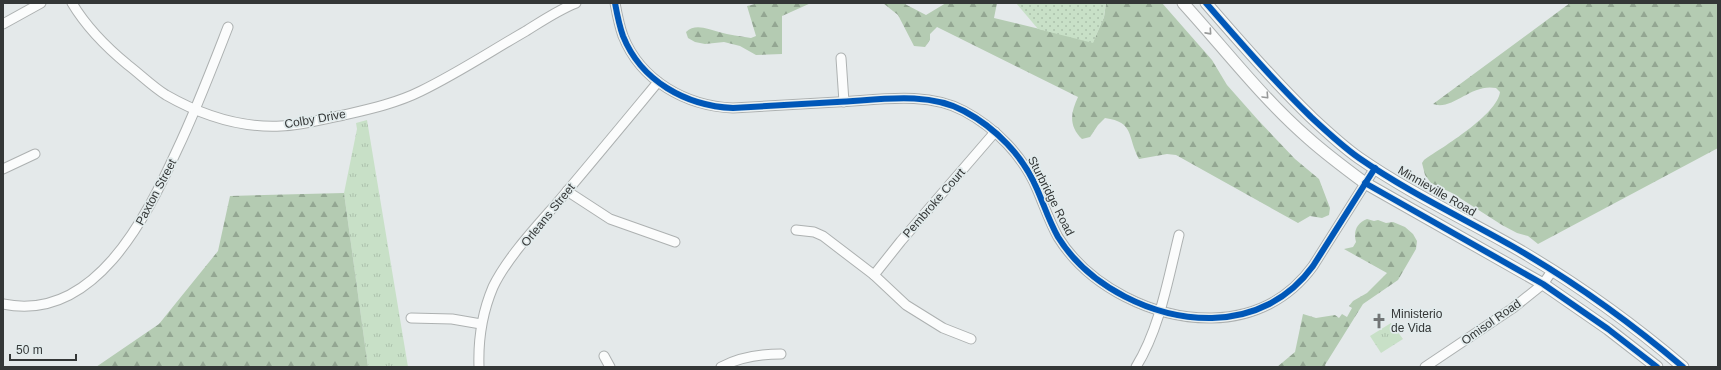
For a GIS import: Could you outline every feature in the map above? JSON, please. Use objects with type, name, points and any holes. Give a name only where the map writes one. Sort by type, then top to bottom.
[{"type":"main road","points":[[1183,3],[1280,111],[1307,137],[1365,183],[1543,284],[1608,329],[1657,367]]},
{"type":"main road","name":"Minnieville Road","points":[[1206,3],[1302,108],[1340,143],[1375,168],[1552,271],[1592,296],[1651,340],[1683,367]]},
{"type":"street","points":[[3,24],[41,3]]},
{"type":"street","name":"Colby Drive","points":[[72,3],[85,23],[110,50],[154,87],[166,95],[213,117],[234,122],[275,126],[317,121],[378,107],[408,97],[444,79],[556,12],[576,3]]},
{"type":"street","name":"Sturbridge Road","points":[[615,3],[628,46],[644,70],[658,82],[678,95],[692,101],[720,108],[909,99],[952,105],[996,132],[1017,155],[1029,173],[1058,237],[1076,260],[1103,283],[1128,298],[1159,310],[1187,316],[1225,318],[1252,312],[1283,297],[1295,287],[1309,271],[1375,168]]},
{"type":"street","name":"Paxton Street","points":[[3,304],[28,306],[55,302],[76,292],[108,265],[135,231],[148,211],[196,109],[228,26]]},
{"type":"street","points":[[841,58],[844,102]]},
{"type":"street","name":"Orleans Street","points":[[479,367],[478,348],[481,324],[486,305],[501,274],[533,231],[658,82]]},
{"type":"street","name":"Pembroke Court","points":[[874,275],[901,241],[996,132]]},
{"type":"street","points":[[3,169],[35,154]]},
{"type":"street","points":[[567,190],[610,219],[675,242]]},
{"type":"street","points":[[796,230],[814,232],[823,236],[874,275],[906,305],[943,328],[971,339]]},
{"type":"street","points":[[1136,367],[1151,334],[1159,310],[1179,235]]},
{"type":"street","name":"Omisol Road","points":[[1425,367],[1513,308],[1543,284],[1552,271]]},
{"type":"street","points":[[411,318],[452,319],[481,324]]},
{"type":"street","points":[[721,367],[729,362],[755,355],[780,354]]},
{"type":"street","points":[[604,356],[610,367]]},
{"type":"green space","points":[[759,3],[811,3],[782,16],[782,54],[756,55],[740,46],[724,42],[705,44],[695,42],[688,38],[686,32],[697,27],[751,38],[756,36],[747,6]]},
{"type":"green space","points":[[883,3],[903,3],[926,15],[946,3],[997,3],[994,18],[1093,42],[1104,17],[1106,3],[1162,3],[1212,60],[1227,85],[1258,120],[1295,159],[1319,179],[1330,208],[1329,215],[1322,218],[1310,216],[1298,223],[1176,155],[1167,154],[1139,159],[1126,127],[1115,120],[1105,118],[1090,137],[1082,139],[1074,129],[1072,118],[1072,113],[1078,97],[937,27],[930,34],[930,40],[925,47],[914,46],[898,15]]},
{"type":"green space","points":[[1016,3],[1106,3],[1104,17],[1093,43],[1038,29]]},
{"type":"green space","points":[[1570,3],[1718,3],[1718,148],[1538,244],[1528,236],[1517,233],[1502,225],[1452,193],[1431,183],[1425,175],[1422,163],[1424,160],[1456,139],[1480,120],[1497,101],[1500,92],[1496,88],[1478,89],[1448,104],[1433,104]]},
{"type":"green space","points":[[367,120],[408,367],[368,367],[344,193],[357,129],[356,123]]},
{"type":"green space","points":[[344,193],[368,367],[96,367],[159,324],[218,251],[230,196]]},
{"type":"green space","points":[[1367,219],[1374,221],[1378,220],[1386,223],[1393,222],[1405,227],[1413,234],[1417,241],[1416,249],[1398,280],[1363,304],[1325,365],[1326,367],[1277,367],[1295,352],[1303,314],[1316,318],[1335,315],[1339,318],[1342,314],[1347,317],[1352,308],[1349,306],[1353,301],[1367,293],[1387,273],[1344,249],[1353,247],[1356,242],[1355,234],[1358,225]]},
{"type":"green space","points":[[1391,323],[1403,339],[1381,353],[1370,336]]},
{"type":"cycle path","points":[[615,3],[623,36],[631,52],[641,66],[653,78],[667,88],[682,96],[699,102],[733,108],[902,98],[934,101],[950,105],[964,111],[997,134],[1016,154],[1031,177],[1058,237],[1071,255],[1087,271],[1105,285],[1125,297],[1168,313],[1190,317],[1227,317],[1256,310],[1282,297],[1293,288],[1313,266],[1375,168]]},
{"type":"cycle path","points":[[1206,3],[1257,61],[1297,103],[1328,133],[1353,153],[1396,182],[1512,246],[1557,273],[1622,318],[1683,367]]},
{"type":"cycle path","points":[[1365,183],[1543,284],[1608,329],[1657,367]]},
{"type":"place","name":"Ministerio de Vida","points":[[1379,321]]}]
